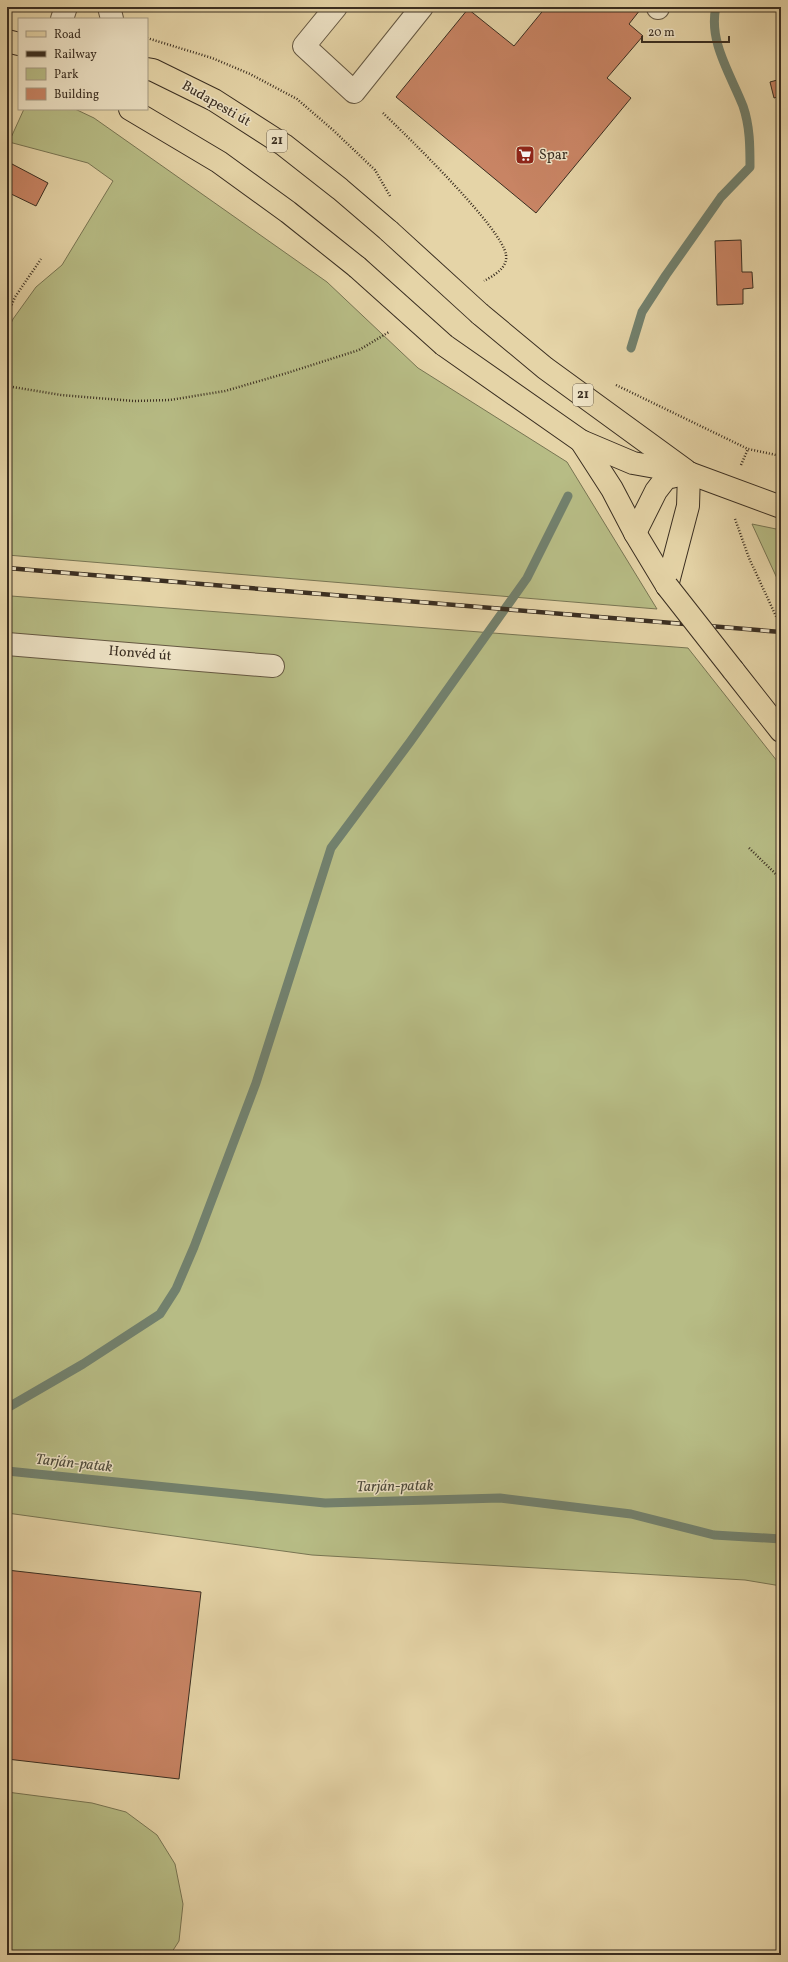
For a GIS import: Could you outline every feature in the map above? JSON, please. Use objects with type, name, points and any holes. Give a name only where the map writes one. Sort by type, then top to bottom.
[{"type":"main road","points":[[7,41],[18,44]]},
{"type":"main road","name":"Budapesti út","points":[[149,67],[214,100],[284,145],[340,189],[389,231],[480,314],[545,368],[689,473]]},
{"type":"main road","name":"21","points":[[132,110],[219,162],[288,212],[357,267],[444,345],[581,441],[633,462],[689,473],[781,507]]},
{"type":"main road","points":[[581,441],[612,489],[634,533],[667,586],[781,731]]},
{"type":"main road","points":[[634,533],[656,491],[666,478],[689,473],[688,506],[667,586]]},
{"type":"street","points":[[62,18],[66,7]]},
{"type":"street","points":[[110,7],[112,18]]},
{"type":"street","points":[[336,7],[304,46],[354,92],[422,7]]},
{"type":"street","name":"Honvéd út","points":[[7,644],[273,666]]},
{"type":"path","points":[[148,38],[212,58],[250,74],[297,99],[333,130],[375,170],[394,203]]},
{"type":"path","points":[[383,113],[418,146],[481,216],[504,246],[506,256],[504,264],[498,274],[478,284]]},
{"type":"path","points":[[7,316],[15,297],[41,259]]},
{"type":"path","points":[[7,386],[61,395],[134,401],[170,400],[225,391],[287,373],[358,350],[392,330]]},
{"type":"path","points":[[778,362],[781,337]]},
{"type":"path","points":[[612,383],[748,449],[781,456]]},
{"type":"path","points":[[750,558],[781,627]]},
{"type":"path","points":[[749,848],[781,879]]},
{"type":"green space","points":[[24,110],[77,110],[94,118],[327,282],[418,368],[567,462],[657,609],[7,555],[7,332],[13,319],[36,287],[62,265],[113,181],[88,163],[9,142]]},
{"type":"green space","points":[[752,524],[781,530],[781,587]]},
{"type":"green space","points":[[11,596],[688,648],[781,766],[781,1586],[745,1580],[312,1555],[7,1513],[7,628]]},
{"type":"green space","points":[[7,1792],[92,1803],[126,1812],[157,1835],[175,1864],[183,1904],[179,1941],[170,1955],[7,1955]]},
{"type":"building","name":"Spar","points":[[546,7],[636,7],[640,10],[629,24],[643,36],[607,78],[631,98],[536,213],[396,97],[468,9],[514,46]]},
{"type":"building","points":[[781,79],[781,96],[774,98],[770,82]]},
{"type":"building","points":[[12,164],[48,183],[36,206],[7,192],[7,173]]},
{"type":"building","points":[[741,240],[742,272],[752,272],[753,288],[743,289],[743,304],[717,305],[715,241]]},
{"type":"building","points":[[7,1570],[201,1592],[179,1779],[7,1759]]},
{"type":"waterway","points":[[631,348],[642,312],[666,275],[721,197],[750,167],[750,144],[747,121],[743,106],[722,58],[718,45],[714,20],[716,7]]},
{"type":"waterway","points":[[7,1408],[83,1364],[160,1314],[176,1289],[194,1247],[256,1083],[331,848],[410,742],[527,578],[568,496]]},
{"type":"waterway","name":"Tarján-patak","points":[[7,1471],[325,1503],[500,1498],[631,1514],[714,1535],[781,1539]]},
{"type":"railway","points":[[7,568],[781,632]]},
{"type":"place","name":"Spar","points":[[525,155]]}]
